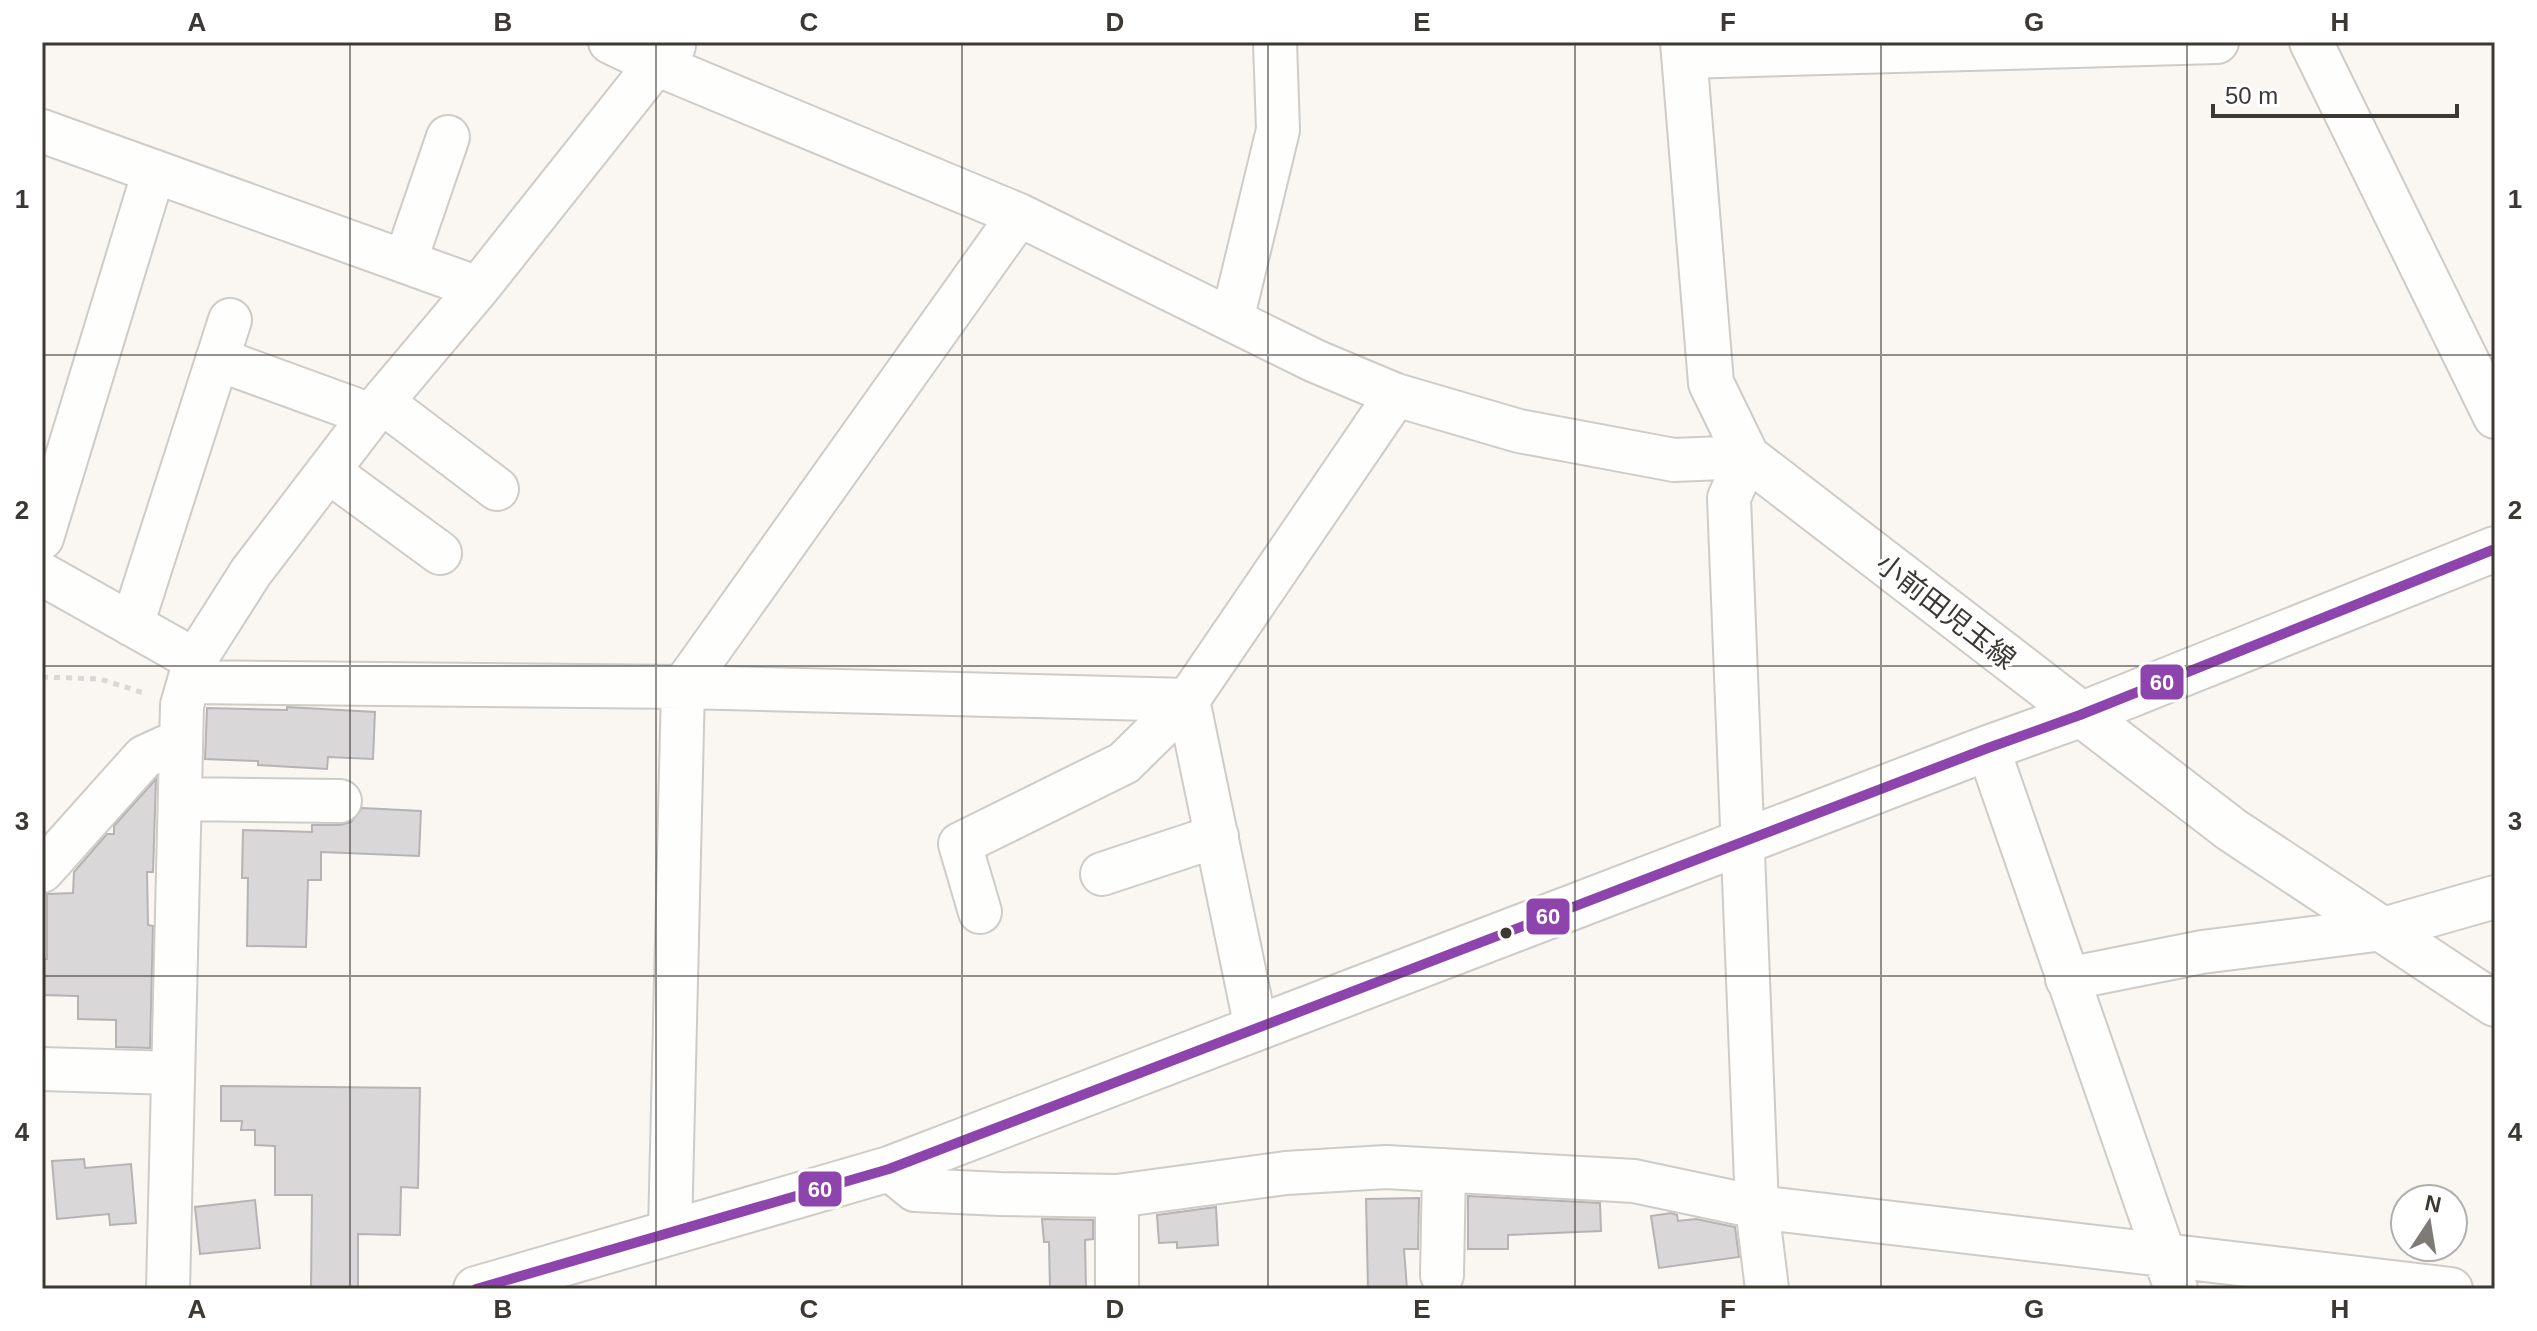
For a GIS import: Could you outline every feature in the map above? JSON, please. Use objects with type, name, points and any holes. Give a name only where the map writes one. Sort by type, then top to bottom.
[{"type":"main road","name":"小前田児玉線","points":[[1683,49],[1711,383],[1747,457],[2232,830],[2495,1004]]},
{"type":"main road","points":[[476,1289],[889,1169],[2080,715],[2495,549]]},
{"type":"street","points":[[610,42],[667,53],[1019,215],[1315,361],[1396,395],[1519,431],[1674,460],[1747,457],[1729,498],[1757,1207],[1767,1289]]},
{"type":"street","points":[[1232,320],[1278,130],[1275,42]]},
{"type":"street","points":[[1683,49],[2217,42]]},
{"type":"street","points":[[2311,42],[2495,417]]},
{"type":"street","points":[[42,871],[144,757],[187,697],[251,572],[328,471],[667,53]]},
{"type":"street","points":[[43,133],[478,288]]},
{"type":"street","points":[[405,262],[448,137]]},
{"type":"street","points":[[42,538],[154,171]]},
{"type":"street","points":[[670,1232],[683,687],[1019,215]]},
{"type":"street","points":[[132,625],[230,320]]},
{"type":"street","points":[[217,359],[377,408],[497,489]]},
{"type":"street","points":[[980,912],[960,844],[1124,763],[1188,700],[1396,395]]},
{"type":"street","points":[[328,471],[440,553]]},
{"type":"street","points":[[42,574],[132,625],[187,697],[180,799],[168,1289]]},
{"type":"street","points":[[187,697],[683,687],[1188,700]]},
{"type":"street","points":[[1188,700],[1256,1028]]},
{"type":"street","points":[[1988,748],[2169,1272]]},
{"type":"street","points":[[180,799],[340,801]]},
{"type":"street","points":[[1102,874],[1217,836]]},
{"type":"street","points":[[2067,979],[2202,952],[2383,929],[2495,897]]},
{"type":"street","points":[[42,1069],[173,1073]]},
{"type":"street","points":[[889,1169],[915,1190],[1117,1196],[1286,1173],[1386,1167],[1634,1181],[1757,1207],[2169,1272],[2451,1289]]},
{"type":"street","points":[[1442,1275],[1444,1170]]},
{"type":"street","points":[[1117,1196],[1117,1289]]},
{"type":"path","points":[[42,677],[100,679],[187,697]]},
{"type":"building","points":[[287,707],[375,712],[373,759],[328,757],[327,769],[205,759],[207,708],[287,710]]},
{"type":"building","points":[[156,779],[153,872],[147,872],[148,925],[153,926],[150,1048],[116,1047],[116,1020],[78,1019],[78,996],[42,995],[42,959],[47,959],[47,894],[73,893],[74,872],[107,834],[114,834],[114,826]]},
{"type":"building","points":[[362,808],[421,811],[419,856],[321,852],[321,880],[308,880],[306,947],[247,946],[248,878],[242,878],[243,830],[312,832],[312,825],[351,822]]},
{"type":"building","points":[[221,1086],[420,1088],[418,1188],[401,1187],[400,1235],[358,1234],[358,1289],[311,1289],[312,1195],[275,1195],[275,1146],[255,1145],[255,1130],[241,1130],[242,1121],[221,1121]]},
{"type":"building","points":[[84,1159],[85,1168],[131,1164],[136,1223],[110,1225],[109,1214],[57,1219],[52,1161]]},
{"type":"building","points":[[1468,1196],[1600,1203],[1601,1231],[1508,1235],[1508,1249],[1468,1249]]},
{"type":"building","points":[[1419,1198],[1418,1249],[1404,1249],[1407,1289],[1368,1289],[1366,1199]]},
{"type":"building","points":[[255,1200],[260,1248],[200,1254],[195,1207]]},
{"type":"building","points":[[1216,1207],[1218,1245],[1177,1248],[1177,1242],[1159,1243],[1157,1215]]},
{"type":"building","points":[[1677,1215],[1678,1221],[1696,1219],[1735,1227],[1739,1257],[1659,1268],[1651,1216]]},
{"type":"building","points":[[1042,1219],[1093,1220],[1093,1239],[1085,1240],[1086,1289],[1050,1289],[1049,1242],[1044,1242]]},
{"type":"transit line","name":"60","points":[[476,1289],[889,1169],[2080,715],[2495,549]]}]
